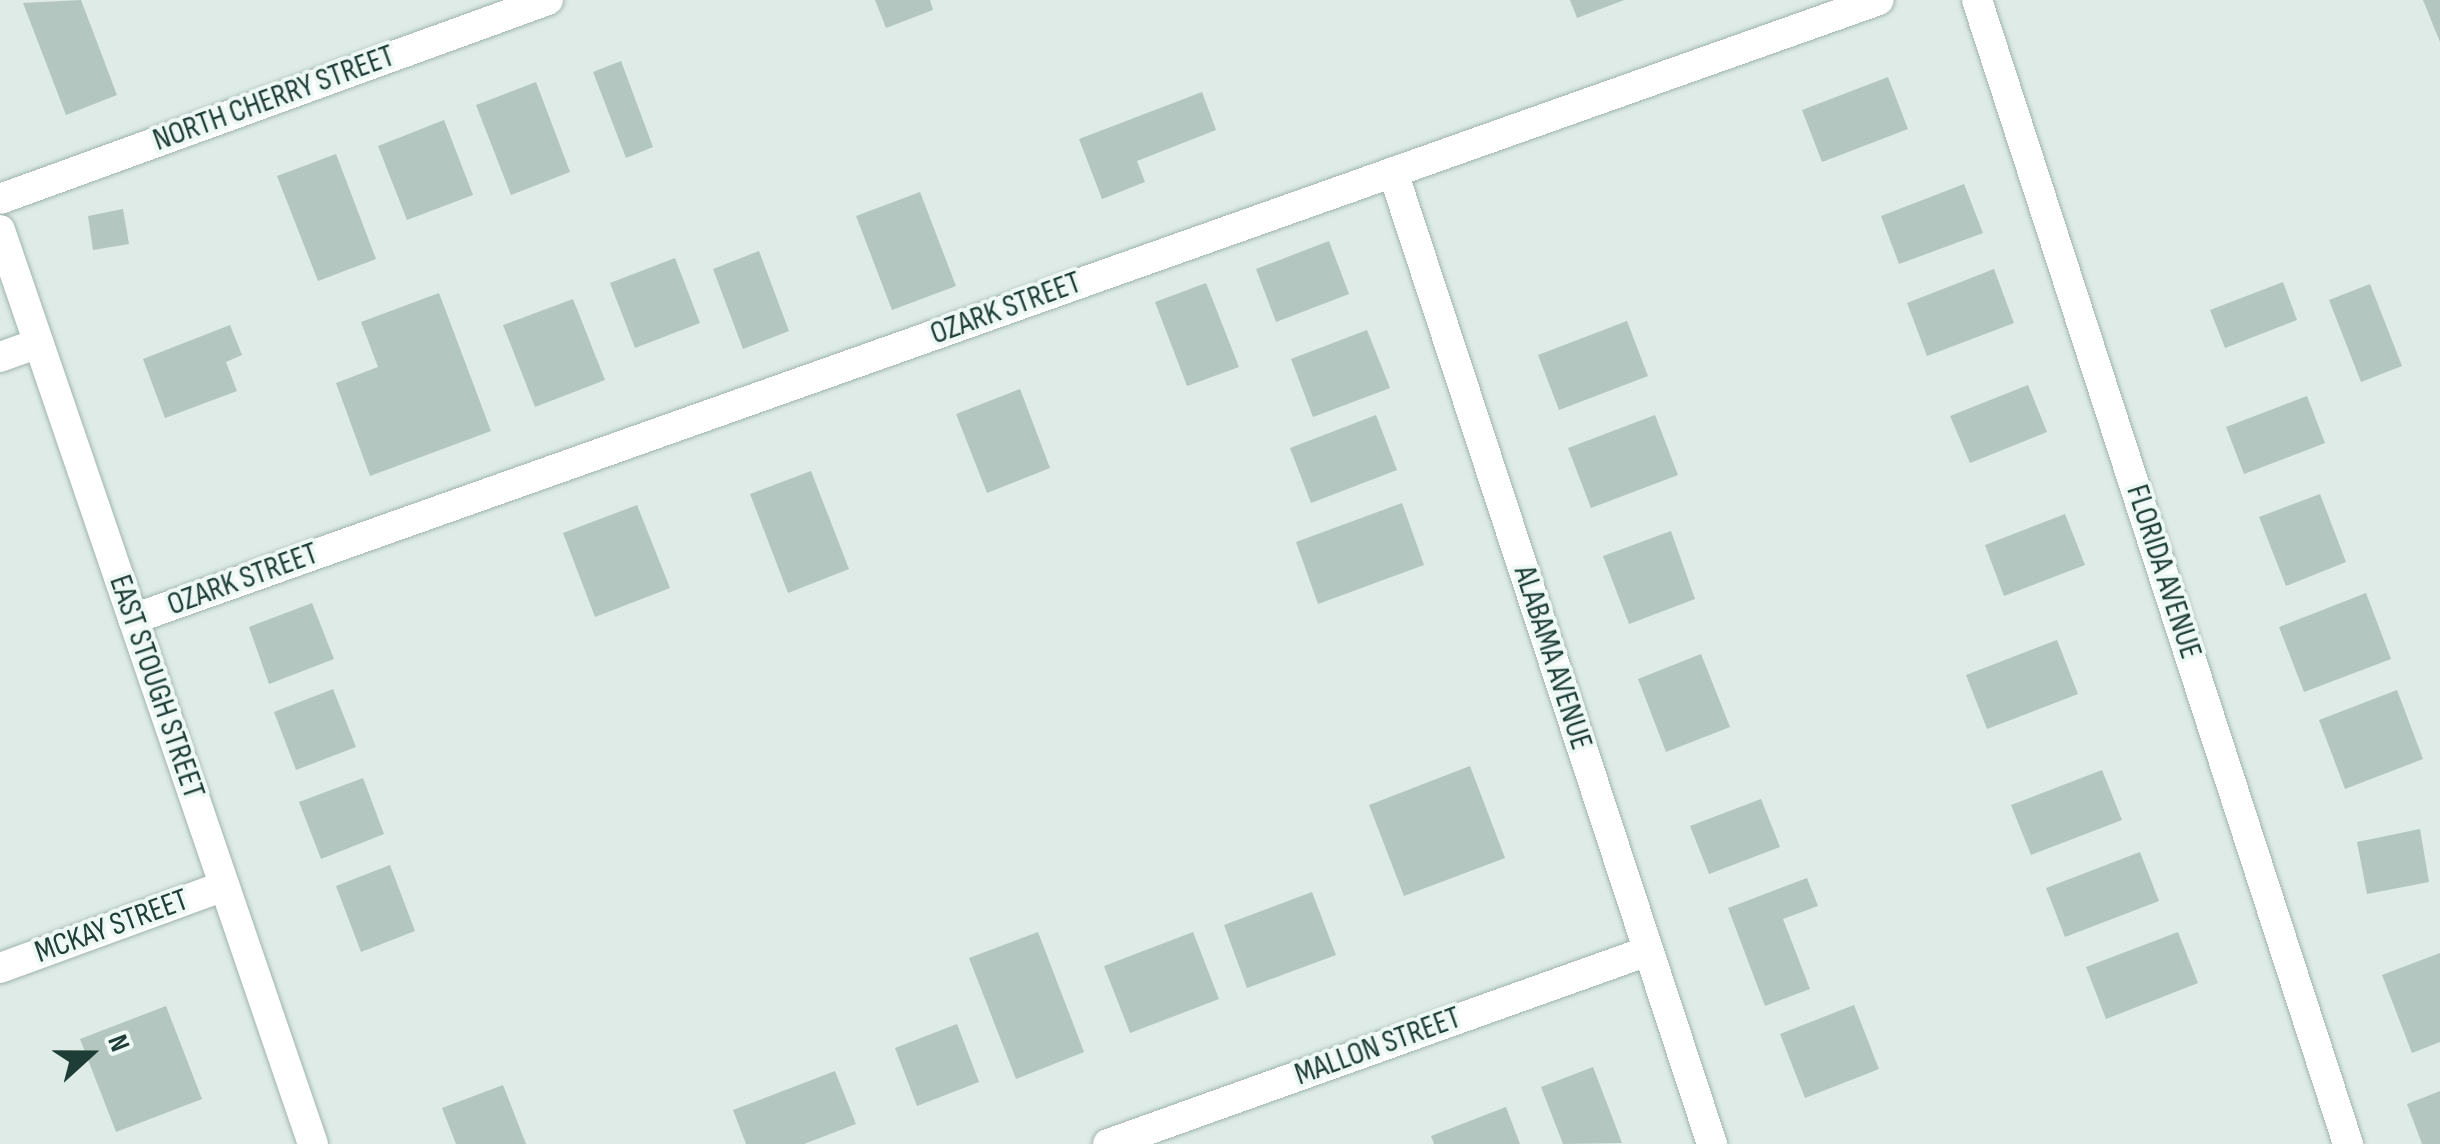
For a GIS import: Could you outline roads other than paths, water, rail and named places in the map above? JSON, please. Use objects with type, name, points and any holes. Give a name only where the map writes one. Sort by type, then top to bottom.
[{"type":"street","name":"NORTH CHERRY STREET","points":[[0,198],[548,0]]},
{"type":"street","name":"OZARK STREET","points":[[133,619],[1879,0]]},
{"type":"street","name":"FLORIDA AVENUE","points":[[1977,0],[2348,1144]]},
{"type":"street","name":"ALABAMA AVENUE","points":[[1393,172],[1712,1144]]},
{"type":"street","name":"EAST STOUGH STREET","points":[[0,230],[312,1144]]},
{"type":"street","points":[[0,357],[38,343]]},
{"type":"street","name":"MCKAY STREET","points":[[0,968],[224,886]]},
{"type":"street","name":"MALLON STREET","points":[[1108,1144],[1648,951]]}]
